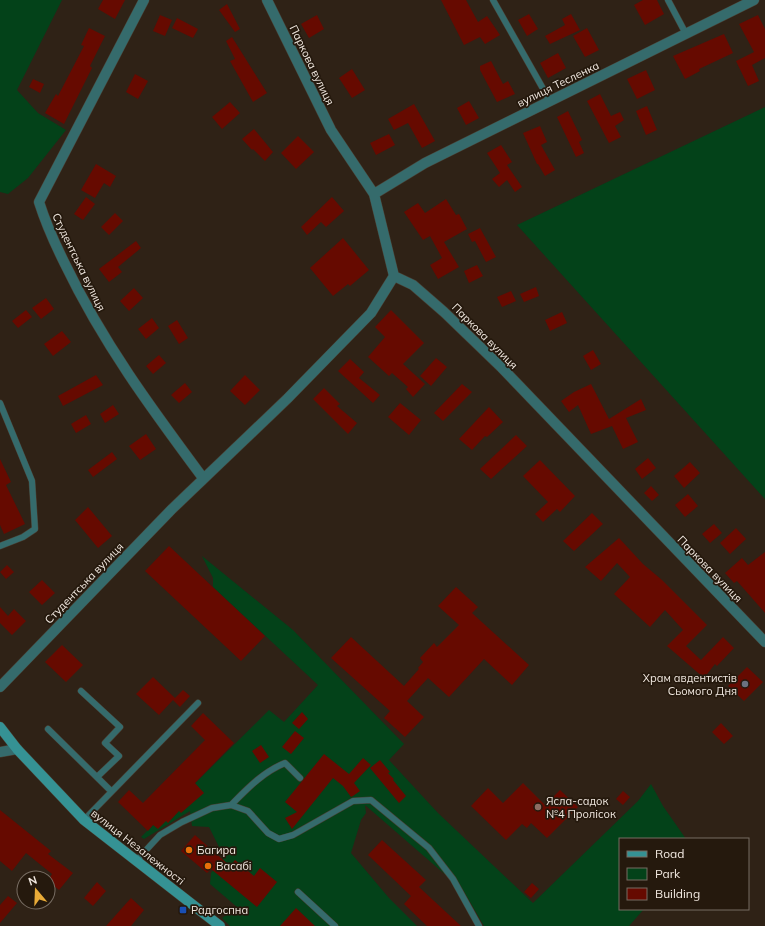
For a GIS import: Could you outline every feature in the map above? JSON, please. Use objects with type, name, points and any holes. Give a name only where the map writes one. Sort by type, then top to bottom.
[{"type":"main road","name":"вулиця Незалежності","points":[[0,727],[17,749],[84,820],[220,926]]},
{"type":"street","name":"Студентська вулиця","points":[[144,0],[39,202],[45,223],[85,305],[127,374],[203,478]]},
{"type":"street","name":"Паркова вулиця","points":[[267,0],[331,130],[374,194],[394,276],[413,285],[444,312],[501,367],[765,642]]},
{"type":"street","name":"вулиця Тесленка","points":[[374,194],[424,162],[754,0]]},
{"type":"street","name":"Студентська вулиця","points":[[0,687],[203,478],[287,399],[371,313],[394,276]]},
{"type":"street","points":[[0,752],[17,749]]},
{"type":"lane","points":[[493,0],[550,101]]},
{"type":"lane","points":[[668,0],[686,34]]},
{"type":"lane","points":[[0,403],[32,481],[35,529],[23,537],[0,546]]},
{"type":"lane","points":[[81,691],[120,727],[105,743],[119,756],[97,777]]},
{"type":"lane","points":[[84,820],[198,704]]},
{"type":"lane","points":[[48,729],[111,791]]},
{"type":"lane","points":[[231,805],[260,777],[271,769],[285,763],[300,778]]},
{"type":"lane","points":[[136,862],[160,835],[182,822],[212,808],[231,805],[248,811],[268,833],[279,839],[293,835],[353,801],[371,800],[429,848],[453,879],[479,926]]},
{"type":"lane","points":[[298,892],[335,926]]},
{"type":"green space","points":[[0,0],[62,0],[17,90],[38,113],[66,130],[28,178],[8,194],[0,192]]},
{"type":"green space","points":[[765,107],[765,499],[517,225]]},
{"type":"green space","points":[[202,556],[293,630],[404,744],[389,760],[438,813],[533,903],[638,801],[651,784],[663,806],[685,838],[619,838],[619,910],[643,910],[629,926],[484,926],[463,890],[365,805],[366,813],[361,820],[351,853],[389,898],[417,926],[230,926],[222,918],[237,907],[210,884],[211,873],[224,857],[209,827],[192,826],[190,811],[144,839],[141,837],[269,710],[284,722],[318,685],[213,587],[213,578]]},
{"type":"building","points":[[103,0],[125,0],[115,19],[98,9]]},
{"type":"building","points":[[441,0],[466,0],[478,22],[487,16],[500,35],[485,44],[480,37],[464,45]]},
{"type":"building","points":[[643,0],[657,0],[664,14],[645,25],[634,5]]},
{"type":"building","points":[[227,4],[240,29],[235,32],[219,10]]},
{"type":"building","points":[[529,14],[538,29],[527,36],[518,20]]},
{"type":"building","points":[[571,14],[580,30],[550,44],[545,36],[565,25],[562,19]]},
{"type":"building","points":[[160,15],[172,20],[165,36],[153,31]]},
{"type":"building","points":[[317,15],[324,29],[309,38],[301,24]]},
{"type":"building","points":[[758,15],[765,29],[765,58],[752,65],[759,81],[748,86],[736,61],[754,52],[739,24]]},
{"type":"building","points":[[177,18],[198,29],[193,38],[172,28]]},
{"type":"building","points":[[89,28],[105,36],[90,66],[92,68],[64,124],[45,113],[56,94],[58,96],[84,46],[81,45]]},
{"type":"building","points":[[587,28],[599,50],[585,57],[573,36]]},
{"type":"building","points":[[724,34],[733,53],[699,69],[700,71],[685,79],[673,56]]},
{"type":"building","points":[[232,37],[267,93],[253,102],[230,61],[235,59],[226,41]]},
{"type":"building","points":[[558,53],[566,68],[548,78],[540,63]]},
{"type":"building","points":[[491,61],[503,84],[508,81],[515,94],[497,102],[480,70],[480,66]]},
{"type":"building","points":[[352,69],[365,90],[352,98],[339,78]]},
{"type":"building","points":[[646,70],[655,90],[637,99],[627,79]]},
{"type":"building","points":[[135,74],[148,81],[138,99],[126,92]]},
{"type":"building","points":[[33,79],[44,84],[40,93],[29,87]]},
{"type":"building","points":[[600,94],[611,116],[620,112],[624,120],[615,126],[621,137],[609,143],[587,101]]},
{"type":"building","points":[[469,101],[479,118],[466,125],[457,108]]},
{"type":"building","points":[[230,102],[240,113],[222,129],[212,117]]},
{"type":"building","points":[[414,104],[435,141],[422,148],[408,123],[394,130],[388,119]]},
{"type":"building","points":[[647,106],[657,130],[646,135],[636,111]]},
{"type":"building","points":[[568,111],[582,140],[579,142],[584,153],[576,157],[557,117]]},
{"type":"building","points":[[540,126],[547,142],[541,145],[555,170],[545,176],[537,164],[523,133]]},
{"type":"building","points":[[254,129],[273,152],[265,161],[242,139]]},
{"type":"building","points":[[389,134],[395,145],[376,155],[370,143]]},
{"type":"building","points":[[298,136],[314,152],[296,169],[281,153]]},
{"type":"building","points":[[501,145],[512,162],[507,165],[522,187],[515,192],[507,180],[499,187],[492,179],[500,173],[487,153]]},
{"type":"building","points":[[96,164],[116,176],[110,187],[104,183],[95,198],[81,190]]},
{"type":"building","points":[[86,197],[95,204],[83,220],[74,214]]},
{"type":"building","points":[[332,197],[344,211],[326,227],[321,222],[307,235],[301,227]]},
{"type":"building","points":[[446,199],[456,215],[459,214],[467,229],[444,242],[459,267],[438,279],[430,265],[442,258],[430,236],[423,240],[404,212],[418,203],[425,213]]},
{"type":"building","points":[[115,213],[123,221],[109,235],[101,227]]},
{"type":"building","points":[[480,228],[496,257],[486,262],[475,241],[472,242],[468,234]]},
{"type":"building","points":[[343,238],[369,270],[350,286],[348,284],[333,296],[310,268]]},
{"type":"building","points":[[136,241],[141,248],[118,267],[122,272],[109,282],[99,269]]},
{"type":"building","points":[[477,265],[483,276],[469,283],[464,271]]},
{"type":"building","points":[[536,287],[539,296],[524,302],[520,294]]},
{"type":"building","points":[[134,288],[143,298],[129,311],[120,301]]},
{"type":"building","points":[[511,291],[516,301],[502,307],[497,297]]},
{"type":"building","points":[[46,298],[54,309],[41,319],[32,308]]},
{"type":"building","points":[[26,310],[32,317],[18,328],[12,321]]},
{"type":"building","points":[[391,310],[424,343],[403,364],[425,384],[413,397],[406,389],[408,387],[392,373],[389,376],[368,357],[385,337],[375,327]]},
{"type":"building","points":[[562,312],[567,323],[550,331],[545,320]]},
{"type":"building","points":[[152,318],[159,328],[146,339],[138,329]]},
{"type":"building","points":[[177,320],[188,338],[179,344],[168,326]]},
{"type":"building","points":[[62,331],[71,342],[53,356],[44,344]]},
{"type":"building","points":[[593,350],[601,364],[591,370],[583,356]]},
{"type":"building","points":[[159,355],[166,363],[153,374],[146,366]]},
{"type":"building","points":[[436,358],[447,367],[431,386],[420,376]]},
{"type":"building","points":[[350,359],[364,372],[359,378],[380,395],[373,403],[338,371]]},
{"type":"building","points":[[96,375],[103,385],[63,406],[58,396]]},
{"type":"building","points":[[245,375],[260,390],[245,405],[230,391]]},
{"type":"building","points":[[185,383],[192,392],[179,403],[171,395]]},
{"type":"building","points":[[462,384],[472,392],[443,421],[434,413]]},
{"type":"building","points":[[591,384],[609,419],[641,399],[646,410],[626,418],[638,442],[623,449],[612,426],[591,434],[578,405],[569,412],[561,401],[574,392]]},
{"type":"building","points":[[324,388],[340,404],[337,406],[357,423],[348,434],[313,399]]},
{"type":"building","points":[[400,403],[421,420],[409,435],[388,417]]},
{"type":"building","points":[[113,405],[119,414],[105,423],[100,414]]},
{"type":"building","points":[[489,407],[503,422],[487,437],[485,436],[472,450],[459,439]]},
{"type":"building","points":[[86,415],[91,424],[76,433],[71,424]]},
{"type":"building","points":[[146,434],[156,449],[140,460],[129,446]]},
{"type":"building","points":[[516,435],[527,446],[491,479],[480,469]]},
{"type":"building","points":[[112,452],[117,459],[93,477],[88,470]]},
{"type":"building","points":[[648,458],[656,468],[642,479],[635,469]]},
{"type":"building","points":[[0,459],[11,482],[6,485],[25,524],[4,534],[0,525]]},
{"type":"building","points":[[540,460],[575,496],[560,512],[557,509],[543,522],[535,514],[548,502],[523,476]]},
{"type":"building","points":[[690,462],[700,473],[684,488],[674,476]]},
{"type":"building","points":[[651,486],[659,495],[652,501],[644,493]]},
{"type":"building","points":[[688,494],[698,506],[685,517],[675,505]]},
{"type":"building","points":[[88,507],[112,536],[98,548],[75,520]]},
{"type":"building","points":[[592,513],[603,524],[574,551],[563,541]]},
{"type":"building","points":[[714,524],[722,533],[710,543],[702,534]]},
{"type":"building","points":[[736,528],[746,539],[730,554],[720,543]]},
{"type":"building","points":[[619,538],[643,564],[662,580],[707,625],[686,646],[701,660],[723,637],[734,648],[717,666],[715,664],[704,678],[667,646],[683,630],[665,610],[650,627],[614,594],[630,577],[617,563],[601,581],[585,567]]},
{"type":"building","points":[[169,546],[265,636],[241,661],[145,571]]},
{"type":"building","points":[[765,552],[765,613],[737,581],[734,583],[725,573],[742,558],[748,565]]},
{"type":"building","points":[[7,565],[14,572],[6,579],[0,572]]},
{"type":"building","points":[[42,580],[55,593],[42,605],[29,592]]},
{"type":"building","points":[[456,587],[478,607],[472,613],[529,665],[512,685],[484,659],[449,697],[428,678],[407,701],[424,717],[405,737],[384,718],[390,711],[331,658],[351,637],[404,686],[419,669],[418,668],[423,662],[420,658],[434,643],[437,647],[459,625],[438,606]]},
{"type":"building","points":[[0,607],[8,616],[14,609],[26,621],[12,635],[0,623]]},
{"type":"building","points":[[62,645],[83,665],[66,682],[45,662]]},
{"type":"building","name":"Храм авдентистів Сьомого Дня","points":[[747,667],[763,682],[744,701],[728,686]]},
{"type":"building","points":[[153,677],[175,698],[183,690],[190,696],[180,707],[173,700],[159,715],[136,694]]},
{"type":"building","points":[[302,712],[308,719],[299,729],[292,723]]},
{"type":"building","points":[[203,713],[234,743],[195,783],[204,793],[181,813],[179,811],[168,823],[166,821],[158,829],[153,825],[148,831],[118,802],[129,790],[143,803],[205,740],[191,726]]},
{"type":"building","points":[[721,723],[733,736],[724,744],[712,732]]},
{"type":"building","points":[[295,731],[304,738],[291,754],[282,747]]},
{"type":"building","points":[[261,745],[269,757],[260,763],[252,751]]},
{"type":"building","points":[[324,754],[349,774],[363,758],[371,765],[354,783],[360,791],[351,797],[343,786],[333,778],[292,829],[285,818],[297,812],[285,802]]},
{"type":"building","points":[[380,760],[406,796],[399,803],[370,768]]},
{"type":"building","points":[[523,783],[545,805],[560,790],[578,807],[547,838],[531,823],[527,828],[522,824],[506,840],[471,806],[488,788],[503,803]]},
{"type":"building","points":[[623,791],[630,797],[623,805],[616,799]]},
{"type":"building","points":[[0,810],[51,851],[48,854],[73,873],[59,890],[56,888],[56,870],[47,870],[26,853],[12,871],[0,861]]},
{"type":"building","points":[[195,835],[230,866],[235,860],[254,876],[260,868],[277,882],[257,907],[211,869],[207,873],[181,851]]},
{"type":"building","points":[[382,840],[426,880],[419,887],[461,926],[427,926],[404,904],[411,896],[368,855]]},
{"type":"building","points":[[97,882],[106,891],[93,906],[84,898]]},
{"type":"building","points":[[532,883],[539,889],[531,898],[524,892]]},
{"type":"building","points":[[8,896],[16,902],[0,923],[0,905]]},
{"type":"building","points":[[131,898],[144,910],[131,926],[106,926]]},
{"type":"building","points":[[296,908],[315,926],[280,926]]},
{"type":"place","name":"Храм авдентистів Сьомого Дня","points":[[745,684]]},
{"type":"place","name":"Ясла-садок №4 Пролісок","points":[[538,807]]},
{"type":"place","name":"Багира","points":[[189,850]]},
{"type":"place","name":"Васабі","points":[[208,866]]},
{"type":"place","name":"Радгоспна","points":[[183,910]]}]
